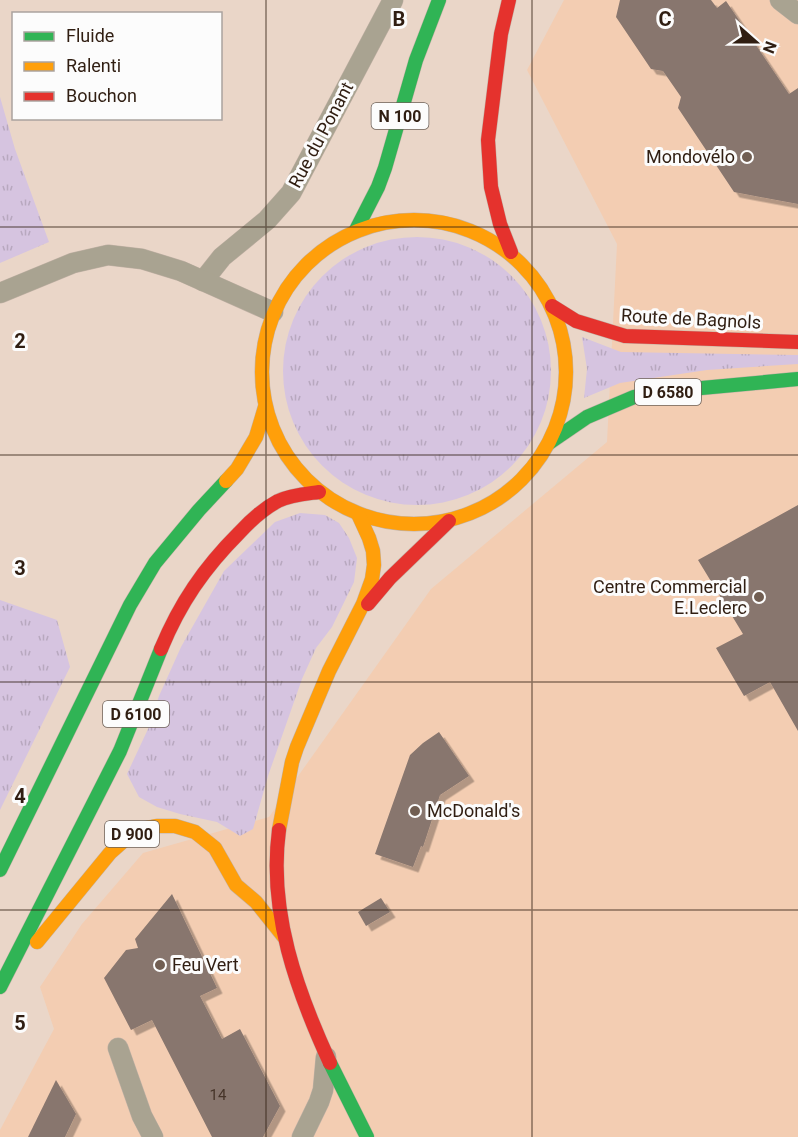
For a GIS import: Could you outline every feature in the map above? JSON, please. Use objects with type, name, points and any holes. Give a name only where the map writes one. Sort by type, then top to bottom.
[{"type":"main road","name":"N 100","points":[[356,230],[385,168],[416,60],[439,0]]},
{"type":"main road","points":[[508,0],[501,34],[488,140],[490,187],[500,224],[511,252]]},
{"type":"main road","points":[[396,220],[437,220],[476,231],[511,252],[534,277],[552,306],[562,332],[567,360],[566,388],[560,417],[549,443],[535,465],[518,484],[497,500],[474,512],[449,521],[418,525],[388,523],[357,514],[319,492],[300,474],[285,454],[273,431],[265,406],[261,375],[264,343],[273,312],[293,278],[322,250],[356,230],[396,220]]},
{"type":"main road","name":"Route de Bagnols","points":[[552,306],[576,321],[625,336],[798,342]]},
{"type":"main road","name":"D 6580","points":[[549,443],[587,417],[634,397],[681,390],[798,379]]},
{"type":"main road","name":"D 6100","points":[[0,870],[130,605],[155,563],[237,469],[256,437],[265,406]]},
{"type":"main road","name":"D 6100","points":[[0,989],[120,751],[170,628],[192,588],[217,555],[251,521],[277,502],[295,495],[319,492]]},
{"type":"main road","name":"D 900","points":[[357,514],[370,538],[374,552],[374,567],[361,612]]},
{"type":"main road","name":"D 900","points":[[367,1137],[305,1007],[292,969],[284,937],[279,891],[277,855],[282,813],[295,753],[332,664],[361,612],[390,578],[449,521]]},
{"type":"main road","name":"D 900","points":[[0,989],[110,853],[136,830],[157,826],[175,826],[195,832],[216,848],[236,885],[256,902],[284,937]]},
{"type":"street","name":"Rue du Ponant","points":[[203,281],[222,256],[267,220],[291,193],[393,0]]},
{"type":"street","points":[[501,34],[517,0]]},
{"type":"street","points":[[780,0],[798,14]]},
{"type":"street","points":[[0,293],[72,262],[108,255],[142,259],[181,271],[273,312]]},
{"type":"street","points":[[118,1048],[142,1116],[153,1137]]},
{"type":"street","points":[[302,1137],[323,1090],[326,1054]]},
{"type":"shaded area","points":[[564,0],[798,0],[798,1137],[0,1137],[0,1130],[54,1029],[40,987],[82,924],[143,853],[269,817],[431,589],[607,442],[617,244],[527,70]]},
{"type":"green space","points":[[0,97],[15,149],[49,242],[0,263]]},
{"type":"green space","points":[[430,237],[468,247],[492,259],[512,276],[529,296],[541,320],[549,345],[551,371],[549,397],[541,422],[529,446],[512,466],[492,483],[468,495],[443,503],[404,505],[366,495],[342,483],[313,456],[305,446],[293,422],[285,397],[283,358],[293,320],[305,296],[332,267],[342,259],[366,247],[391,239]]},
{"type":"green space","points":[[582,337],[621,352],[798,355],[798,364],[707,370],[620,383],[584,398],[587,369]]},
{"type":"green space","points":[[300,513],[325,515],[339,523],[349,538],[357,558],[354,582],[332,627],[316,648],[302,679],[268,776],[253,829],[240,836],[217,822],[157,807],[139,797],[127,774],[181,647],[224,571],[275,522]]},
{"type":"green space","points":[[0,600],[57,620],[70,667],[0,810]]},
{"type":"building","points":[[620,0],[711,0],[717,8],[726,1],[789,94],[798,88],[798,204],[734,192],[678,108],[681,97],[663,71],[651,69],[616,17]]},
{"type":"building","name":"Centre Commercial E.Leclerc","points":[[798,505],[798,731],[770,682],[744,696],[716,648],[743,634],[698,560]]},
{"type":"building","points":[[439,732],[469,776],[440,795],[423,847],[421,846],[413,867],[375,854],[410,755]]},
{"type":"building","points":[[172,894],[217,988],[200,996],[222,1039],[240,1029],[280,1106],[263,1137],[212,1137],[152,1020],[131,1030],[104,978],[126,950],[138,948],[135,939]]},
{"type":"building","points":[[381,898],[390,912],[366,926],[358,912]]},
{"type":"building","points":[[56,1080],[76,1114],[65,1137],[28,1137]]},
{"type":"traffic: fast","points":[[356,230],[385,168],[416,60],[439,0]]},
{"type":"traffic: fast","points":[[549,443],[587,417],[634,397],[680,390],[798,379]]},
{"type":"traffic: fast","points":[[0,870],[130,605],[155,563],[226,481]]},
{"type":"traffic: fast","points":[[0,987],[120,751],[161,649]]},
{"type":"traffic: fast","points":[[330,1063],[367,1137]]},
{"type":"traffic: slow","points":[[399,220],[429,220],[458,226],[486,238],[511,254],[532,275],[548,300],[560,328],[564,342],[566,372],[564,402],[555,430],[541,457],[522,480],[499,499],[472,513],[444,522],[399,524],[370,518],[342,506],[317,490],[296,469],[280,444],[268,416],[262,387],[262,357],[268,328],[280,300],[296,275],[317,254],[342,238],[370,226],[399,220]]},
{"type":"traffic: slow","points":[[226,481],[237,469],[256,437],[265,407]]},
{"type":"traffic: slow","points":[[279,830],[297,747],[329,671],[363,604],[372,579],[373,551],[358,514]]},
{"type":"traffic: slow","points":[[37,942],[110,853],[136,830],[157,826],[175,826],[195,832],[215,848],[236,885],[256,902],[284,937]]},
{"type":"traffic: jam","points":[[509,0],[501,34],[488,140],[491,187],[500,224],[511,252]]},
{"type":"traffic: jam","points":[[552,306],[576,321],[625,336],[798,342]]},
{"type":"traffic: jam","points":[[161,649],[176,616],[194,587],[226,546],[248,524],[278,501],[319,492]]},
{"type":"traffic: jam","points":[[368,604],[390,578],[449,521]]},
{"type":"traffic: jam","points":[[279,830],[278,891],[288,950],[296,979],[330,1063]]},
{"type":"place","name":"Mondovélo","points":[[747,157]]},
{"type":"place","name":"Centre Commercial E.Leclerc","points":[[759,597]]},
{"type":"place","name":"McDonald's","points":[[415,811]]},
{"type":"place","name":"Feu Vert","points":[[160,965]]}]
